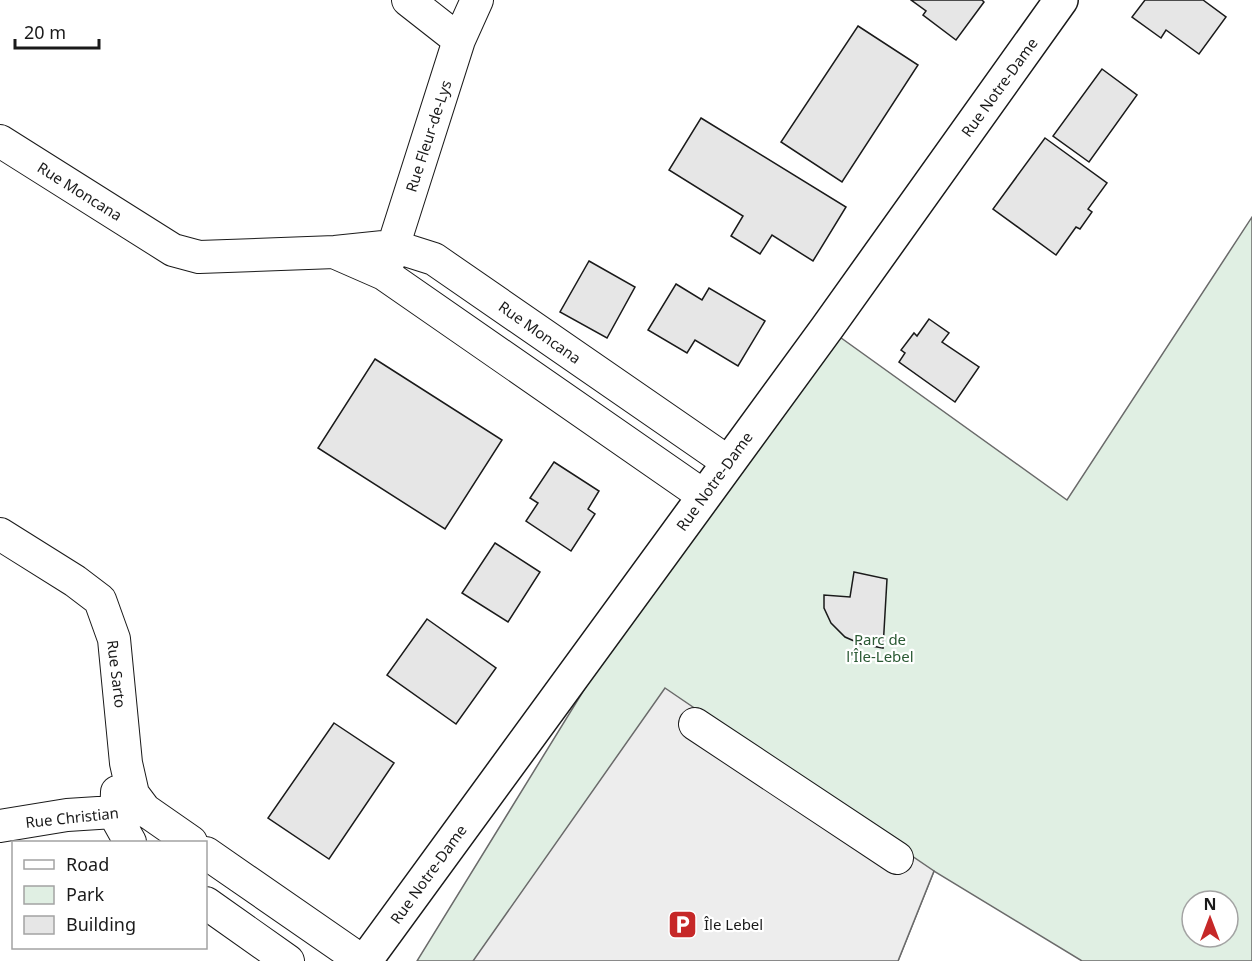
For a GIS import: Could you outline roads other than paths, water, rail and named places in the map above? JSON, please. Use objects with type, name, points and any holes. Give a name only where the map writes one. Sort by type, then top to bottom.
[{"type":"main road","name":"Rue Notre-Dame","points":[[364,961],[827,327],[1061,0]]},
{"type":"street","points":[[408,0],[459,40]]},
{"type":"street","name":"Rue Fleur-de-Lys","points":[[389,260],[459,40],[477,0]]},
{"type":"street","name":"Rue Moncana","points":[[0,141],[173,250],[199,257],[335,252],[389,260],[434,259],[728,462]]},
{"type":"street","points":[[389,260],[704,496]]},
{"type":"street","name":"Rue Sarto","points":[[0,534],[100,600],[114,639],[126,763],[117,792],[131,811],[116,817],[128,841]]},
{"type":"street","points":[[694,724],[897,858]]},
{"type":"street","points":[[131,811],[187,841]]},
{"type":"street","name":"Rue Christian","points":[[0,826],[67,815],[131,811]]},
{"type":"street","points":[[207,854],[364,961]]},
{"type":"street","points":[[207,904],[288,961]]},
{"type":"place","name":"Île Lebel","points":[[683,924]]},
{"type":"park label","name":"Parc de l'Île-Lebel","points":[[880,648]]}]
